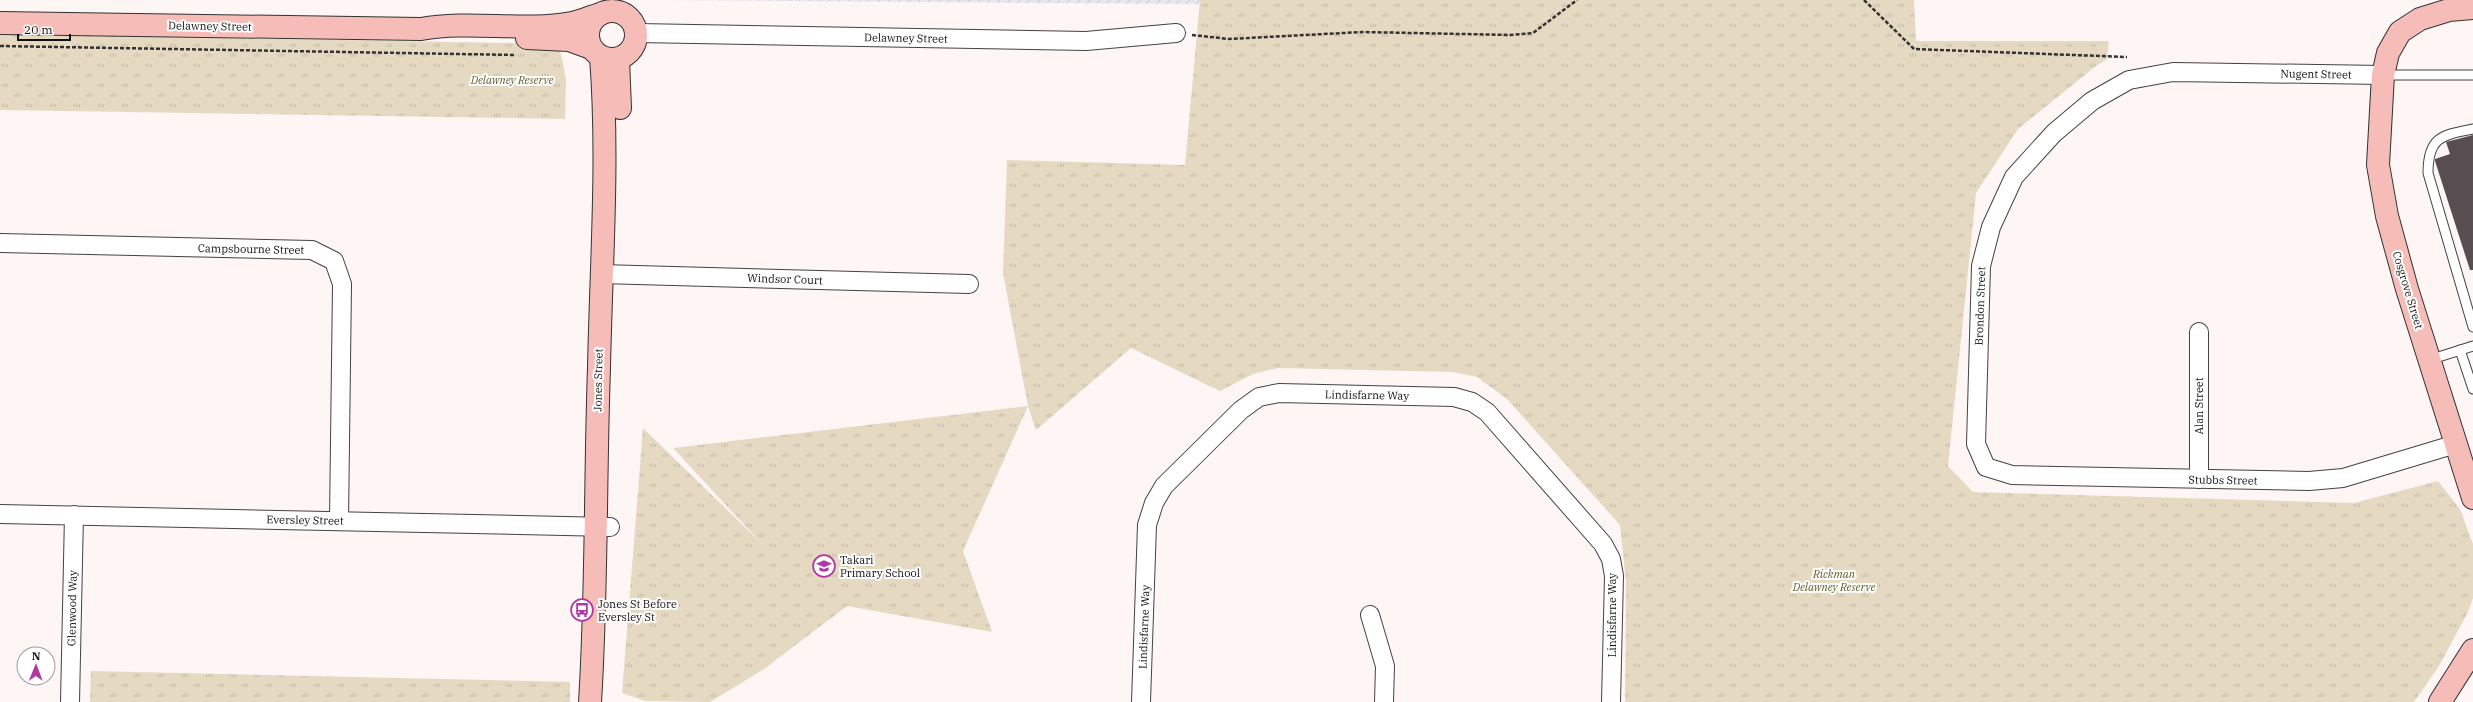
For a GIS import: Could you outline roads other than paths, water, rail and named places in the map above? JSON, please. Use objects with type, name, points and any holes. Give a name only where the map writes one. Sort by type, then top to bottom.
[{"type":"street","points":[[2383,76],[2388,53],[2400,32],[2420,19],[2458,5],[2473,8]]},
{"type":"street","points":[[598,15],[608,11],[624,14],[631,19],[637,33],[634,46],[625,56],[604,55]]},
{"type":"street","name":"Delawney Street","points":[[0,23],[421,29],[448,24],[546,25],[572,23],[598,15]]},
{"type":"street","name":"Jones Street","points":[[590,702],[603,527],[607,274],[619,134],[604,55],[588,34],[589,26],[598,15]]},
{"type":"street","name":"Delawney Street","points":[[421,29],[445,37],[569,40],[604,55]]},
{"type":"street","name":"Delawney Street","points":[[637,33],[1086,42],[1176,33]]},
{"type":"street","name":"Nugent Street","points":[[2149,76],[2173,72],[2383,76]]},
{"type":"street","name":"Brondon Street","points":[[1986,467],[1976,444],[1981,266],[1991,227],[2014,177],[2054,133],[2092,101],[2129,80],[2149,76]]},
{"type":"street","name":"Cosgrove Street","points":[[2383,76],[2378,165],[2380,185],[2407,288],[2473,498]]},
{"type":"street","name":"Campsbourne Street","points":[[0,243],[312,250],[334,261],[342,284],[339,521]]},
{"type":"street","name":"Windsor Court","points":[[607,274],[969,284]]},
{"type":"street","name":"Alan Street","points":[[2199,479],[2200,332]]},
{"type":"street","name":"Lindisfarne Way","points":[[1141,702],[1147,525],[1154,503],[1164,486],[1241,410],[1259,397],[1279,393],[1454,397],[1472,402],[1487,412],[1603,544],[1611,559],[1614,576],[1611,702]]},
{"type":"street","name":"Stubbs Street","points":[[1986,467],[2012,475],[2309,481],[2343,478],[2456,444]]},
{"type":"street","name":"Eversley Street","points":[[0,514],[603,527]]},
{"type":"street","name":"Glenwood Way","points":[[70,702],[74,515]]},
{"type":"street","name":"Jones Street","points":[[603,527],[610,592],[605,702]]},
{"type":"street","points":[[1370,615],[1385,666],[1384,702]]},
{"type":"street","points":[[2440,702],[2473,650]]},
{"type":"lane","points":[[2383,76],[2473,75]]},
{"type":"lane","points":[[2473,129],[2444,135],[2432,145],[2428,160],[2428,173],[2473,327]]},
{"type":"lane","points":[[2429,360],[2473,346]]},
{"type":"lane","points":[[2460,350],[2473,389]]},
{"type":"place","name":"Takari Primary School","points":[[824,566]]},
{"type":"place","name":"Jones St Before Eversley St","points":[[582,610]]},
{"type":"park label","name":"Delawney Reserve","points":[[512,80]]},
{"type":"park label","name":"Rickman Delawney Reserve","points":[[1834,580]]}]
